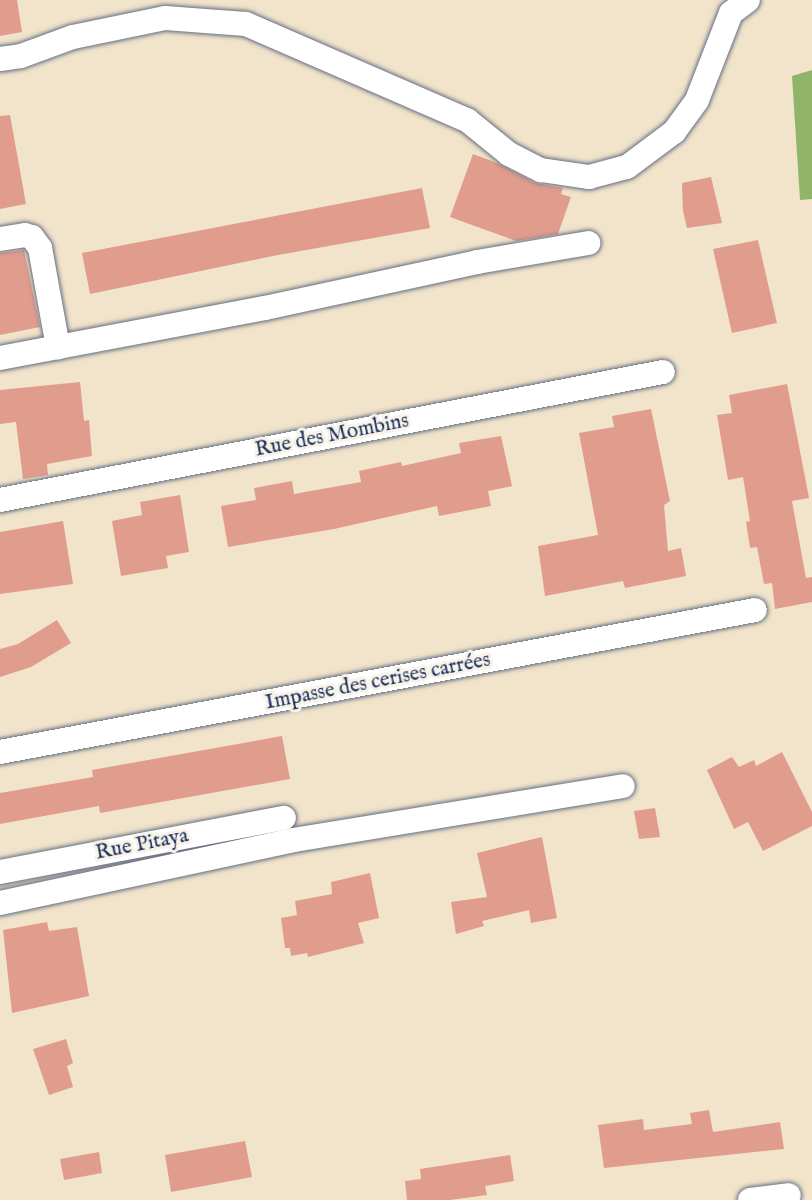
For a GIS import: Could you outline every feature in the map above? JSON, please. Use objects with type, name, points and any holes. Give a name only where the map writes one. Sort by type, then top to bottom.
[{"type":"street","points":[[0,59],[21,56],[73,37],[165,18],[246,24],[467,120],[509,154],[541,170],[589,177],[627,167],[674,132],[697,100],[731,13],[748,0]]},
{"type":"street","points":[[0,239],[25,235],[32,237],[40,248],[58,347]]},
{"type":"street","points":[[0,358],[265,308],[477,262],[588,243]]},
{"type":"street","name":"Rue des Mombins","points":[[0,500],[663,372]]},
{"type":"street","name":"Impasse des cerises carrées","points":[[0,752],[755,610]]},
{"type":"street","points":[[0,903],[294,840],[623,786]]},
{"type":"street","name":"Rue Pitaya","points":[[0,872],[284,818]]},
{"type":"street","points":[[750,1200],[789,1195]]},
{"type":"green space","points":[[812,70],[812,199],[800,200],[792,76]]},
{"type":"building","points":[[0,0],[17,0],[22,32],[0,36]]},
{"type":"building","points":[[10,115],[26,204],[0,209],[0,116]]},
{"type":"building","points":[[473,154],[497,163],[535,183],[563,188],[561,194],[571,197],[558,234],[516,241],[450,217]]},
{"type":"building","points":[[711,177],[722,223],[687,228],[683,211],[682,183]]},
{"type":"building","points":[[422,188],[430,228],[278,255],[90,294],[82,253]]},
{"type":"building","points":[[758,240],[777,323],[732,333],[713,249]]},
{"type":"building","points":[[24,250],[40,327],[0,335],[0,253]]},
{"type":"building","points":[[80,382],[84,421],[89,420],[92,456],[47,464],[48,475],[23,479],[16,422],[0,424],[0,390]]},
{"type":"building","points":[[787,384],[809,498],[792,501],[806,578],[812,577],[812,602],[775,609],[772,583],[764,584],[757,547],[750,548],[746,522],[750,521],[743,477],[728,480],[717,415],[732,413],[729,395]]},
{"type":"building","points":[[651,409],[670,501],[664,505],[668,551],[681,548],[686,576],[625,588],[623,581],[545,596],[538,546],[598,535],[579,433],[614,427],[612,416]]},
{"type":"building","points":[[501,436],[512,486],[488,491],[491,506],[439,516],[437,506],[334,529],[228,547],[221,506],[256,500],[254,488],[292,481],[294,494],[361,482],[359,471],[401,462],[402,466],[461,453],[459,443]]},
{"type":"building","points":[[180,495],[189,552],[166,556],[168,568],[121,576],[112,521],[142,515],[140,502]]},
{"type":"building","points":[[63,521],[73,584],[0,594],[0,532]]},
{"type":"building","points":[[57,620],[71,643],[31,667],[0,677],[0,649],[18,644]]},
{"type":"building","points":[[282,736],[290,779],[100,813],[99,806],[0,824],[0,793],[93,777],[92,770]]},
{"type":"building","points":[[782,752],[812,812],[812,826],[763,851],[748,822],[734,829],[707,770],[732,757],[739,767],[754,760],[756,766]]},
{"type":"building","points":[[655,808],[660,837],[639,839],[634,811]]},
{"type":"building","points":[[542,837],[557,918],[531,923],[529,910],[482,921],[484,926],[456,934],[451,902],[487,897],[477,853]]},
{"type":"building","points":[[370,873],[379,918],[358,923],[364,943],[308,957],[307,953],[291,956],[290,948],[285,948],[281,918],[297,915],[295,901],[332,894],[331,882]]},
{"type":"building","points":[[47,922],[49,931],[77,927],[89,996],[12,1013],[3,930]]},
{"type":"building","points":[[66,1039],[73,1063],[67,1066],[73,1087],[49,1095],[33,1049]]},
{"type":"building","points":[[709,1110],[713,1132],[780,1122],[784,1149],[604,1168],[598,1125],[643,1119],[644,1130],[692,1124],[690,1113]]},
{"type":"building","points":[[245,1141],[252,1177],[171,1192],[165,1155]]},
{"type":"building","points":[[99,1152],[102,1173],[64,1180],[60,1159]]},
{"type":"building","points":[[510,1155],[514,1181],[485,1186],[487,1195],[450,1200],[407,1200],[405,1181],[421,1179],[420,1169]]}]
